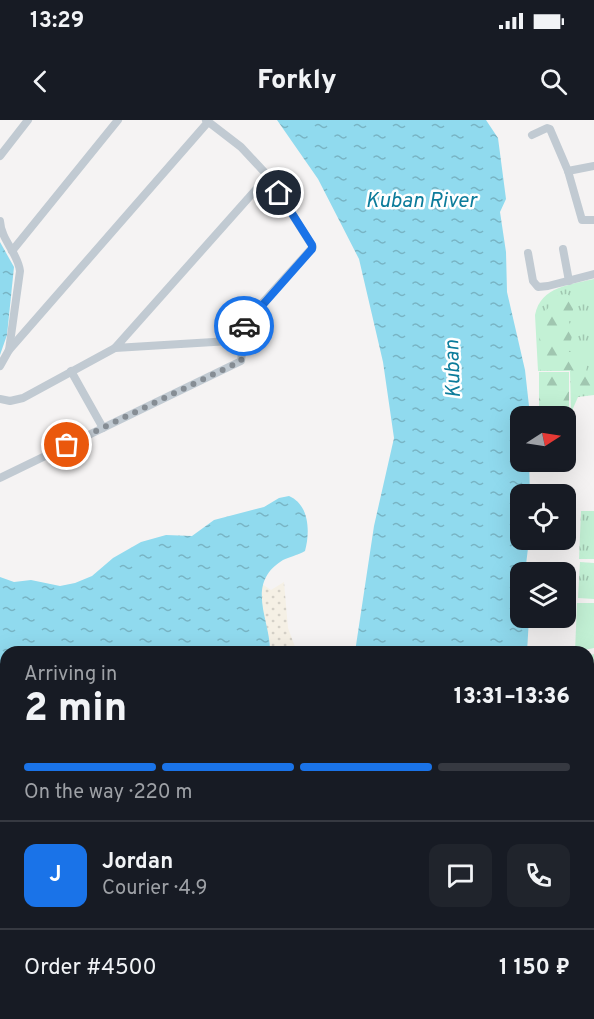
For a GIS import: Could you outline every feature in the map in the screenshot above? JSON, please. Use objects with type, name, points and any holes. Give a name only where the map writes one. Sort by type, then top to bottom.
[{"type":"street","points":[[0,156],[28,120]]},
{"type":"street","points":[[12,251],[118,120]]},
{"type":"street","points":[[0,366],[9,350],[207,121],[241,147],[268,176],[313,248],[246,321],[241,361],[0,478]]},
{"type":"street","points":[[532,135],[550,129],[568,171],[582,220],[594,220]]},
{"type":"street","points":[[568,171],[594,166]]},
{"type":"street","points":[[0,399],[10,401],[23,398],[115,348],[268,176]]},
{"type":"street","points":[[0,221],[20,272],[9,350]]},
{"type":"street","points":[[563,249],[568,281]]},
{"type":"street","points":[[528,253],[533,281],[538,287],[594,274]]},
{"type":"street","points":[[115,348],[230,340],[239,344],[244,350]]},
{"type":"street","points":[[71,370],[103,428]]},
{"type":"green space","points":[[594,279],[594,395],[578,397],[574,406],[571,406],[570,371],[538,371],[535,315],[538,305],[550,292],[566,285]]},
{"type":"green space","points":[[567,294],[572,299],[573,307],[569,322],[573,332],[568,352],[573,352],[587,363],[586,374],[594,376],[594,390],[577,393],[573,389],[571,370],[540,371],[539,320],[558,295]]},
{"type":"green space","points":[[539,372],[569,372],[569,406],[539,406]]},
{"type":"green space","points":[[581,511],[594,511],[594,559],[579,559]]},
{"type":"green space","points":[[580,562],[594,563],[594,599],[578,598]]},
{"type":"green space","points":[[577,603],[594,603],[594,646],[575,646]]},
{"type":"sand","points":[[284,582],[288,628],[295,646],[270,646],[261,606],[262,584],[271,590]]},
{"type":"water","name":"Kuban River","points":[[277,120],[486,120],[498,138],[506,199],[500,212],[506,252],[507,292],[525,370],[529,406],[510,406],[510,472],[529,472],[530,484],[510,484],[510,550],[528,550],[526,562],[510,562],[510,628],[528,628],[527,646],[356,646],[374,526],[394,438],[383,362],[359,259],[318,179]]},
{"type":"water","points":[[0,242],[14,267],[7,335],[0,355]]},
{"type":"water","points":[[289,496],[301,506],[307,520],[308,536],[305,551],[283,560],[271,570],[265,580],[262,603],[270,646],[0,646],[0,577],[14,582],[31,580],[60,586],[75,583],[92,576],[113,558],[141,542],[166,535],[192,536],[214,520],[264,507],[279,498]]},
{"type":"way so far","points":[[67,445],[241,361],[244,350],[244,326]]},
{"type":"route","points":[[244,326],[246,321],[312,249],[312,245],[279,193]]},
{"type":"water label","name":"Kuban","points":[[452,369]]}]
